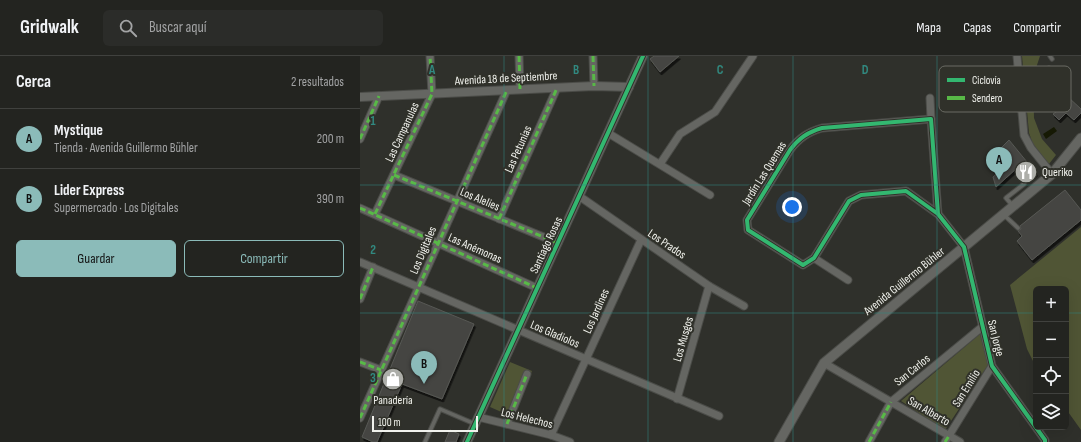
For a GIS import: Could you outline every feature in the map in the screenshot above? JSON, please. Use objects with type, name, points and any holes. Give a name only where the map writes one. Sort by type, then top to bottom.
[{"type":"main road","name":"Avenida Guillermo Bühler","points":[[779,442],[824,363],[1052,174],[1081,138]]},
{"type":"street","name":"Las Campanulas","points":[[375,214],[432,94],[430,56]]},
{"type":"street","points":[[519,56],[520,89]]},
{"type":"street","points":[[593,56],[594,86]]},
{"type":"street","name":"Santiago Rosas","points":[[467,442],[643,56]]},
{"type":"street","points":[[660,164],[680,134],[715,112],[753,56]]},
{"type":"street","points":[[1017,56],[1018,66]]},
{"type":"street","name":"Avenida 18 de Septiembre","points":[[360,97],[594,86],[629,87]]},
{"type":"street","name":"Las Petunias","points":[[499,219],[557,88]]},
{"type":"street","name":"Los Digitales","points":[[360,418],[507,90]]},
{"type":"street","points":[[360,138],[379,96]]},
{"type":"street","points":[[930,98],[938,214]]},
{"type":"street","points":[[1022,112],[1026,140],[1052,174]]},
{"type":"street","name":"Jardín Las Quemas","points":[[814,258],[803,264],[748,230],[747,220],[794,144],[804,135],[822,128],[931,119]]},
{"type":"street","points":[[608,133],[710,195]]},
{"type":"street","name":"Los Alelies","points":[[394,175],[558,243]]},
{"type":"street","points":[[848,280],[814,258],[846,204],[856,197],[906,191],[938,214],[964,247]]},
{"type":"street","name":"Los Prados","points":[[579,196],[709,286],[744,306]]},
{"type":"street","name":"Las Anémonas","points":[[360,208],[537,288]]},
{"type":"street","name":"Los Jardines","points":[[551,435],[641,240]]},
{"type":"street","name":"San Jorge","points":[[964,247],[992,366],[1046,440],[1045,442]]},
{"type":"street","name":"Los Gladiolos","points":[[360,262],[719,416]]},
{"type":"street","points":[[360,299],[373,267]]},
{"type":"street","name":"Los Musgos","points":[[677,399],[709,286]]},
{"type":"street","name":"San Carlos","points":[[869,442],[891,402],[982,327]]},
{"type":"street","points":[[360,362],[381,370]]},
{"type":"street","name":"San Alberto","points":[[824,363],[891,402],[947,439],[960,442]]},
{"type":"street","name":"San Emilio","points":[[947,439],[992,366]]},
{"type":"street","points":[[507,424],[527,374]]},
{"type":"street","name":"Los Helechos","points":[[477,420],[507,424],[551,435],[570,442]]},
{"type":"lane","points":[[1014,207],[1006,198],[1024,184]]},
{"type":"lane","points":[[1004,215],[1018,228]]},
{"type":"lane","points":[[425,442],[440,409],[477,420]]},
{"type":"green space","points":[[1022,56],[1040,56],[1037,66],[1023,66]]},
{"type":"green space","points":[[1027,112],[1034,112],[1034,118],[1042,139],[1056,155],[1049,164],[1033,144],[1029,133]]},
{"type":"green space","points":[[1081,227],[1081,430],[1069,413],[1069,286],[1033,286],[1033,361],[1027,349],[1010,285]]},
{"type":"green space","points":[[980,334],[988,365],[945,430],[901,401]]},
{"type":"green space","points":[[510,362],[532,371],[513,417],[490,407]]},
{"type":"shaded area","points":[[1054,127],[1057,131],[1046,139],[1043,134]]},
{"type":"building","points":[[654,56],[679,56],[660,72],[650,59]]},
{"type":"building","points":[[1071,100],[1081,109],[1081,113],[1074,120],[1066,113],[1059,120],[1053,114],[1056,112],[1071,112]]},
{"type":"building","points":[[1009,140],[1036,173],[1028,180],[1017,168],[996,187],[993,177],[1010,162],[1000,149]]},
{"type":"building","points":[[1065,190],[1081,210],[1081,220],[1032,260],[1017,241],[1022,236],[1018,231],[1021,229],[1020,226]]},
{"type":"building","points":[[418,301],[474,324],[442,399],[402,384],[377,442],[373,442],[362,437]]},
{"type":"building","points":[[450,430],[459,434],[456,442],[445,442]]},
{"type":"marked path","points":[[375,214],[432,94],[430,56]]},
{"type":"marked path","points":[[519,56],[520,89]]},
{"type":"marked path","points":[[593,56],[594,86]]},
{"type":"marked path","points":[[499,219],[557,88]]},
{"type":"marked path","points":[[360,418],[507,90]]},
{"type":"marked path","points":[[360,139],[379,96]]},
{"type":"marked path","points":[[394,175],[558,243]]},
{"type":"marked path","points":[[360,208],[537,288]]},
{"type":"marked path","points":[[360,299],[373,267]]},
{"type":"marked path","points":[[360,362],[381,370]]},
{"type":"marked path","points":[[507,424],[527,374]]},
{"type":"marked path","points":[[869,442],[891,402]]},
{"type":"marked path","points":[[945,442],[949,436]]},
{"type":"cycle path","points":[[467,442],[643,56]]},
{"type":"cycle path","points":[[938,214],[906,191],[861,195],[849,201],[814,258],[803,265],[748,230],[747,220],[790,150],[800,139],[812,131],[822,128],[931,119],[938,214],[964,247],[992,366],[1045,442]]},
{"type":"place","name":"Queriko","points":[[1026,172]]},
{"type":"place","name":"Mystique","points":[[999,180]]},
{"type":"place","name":"Panadería","points":[[393,379]]},
{"type":"place","name":"Lider Express","points":[[424,384]]}]
